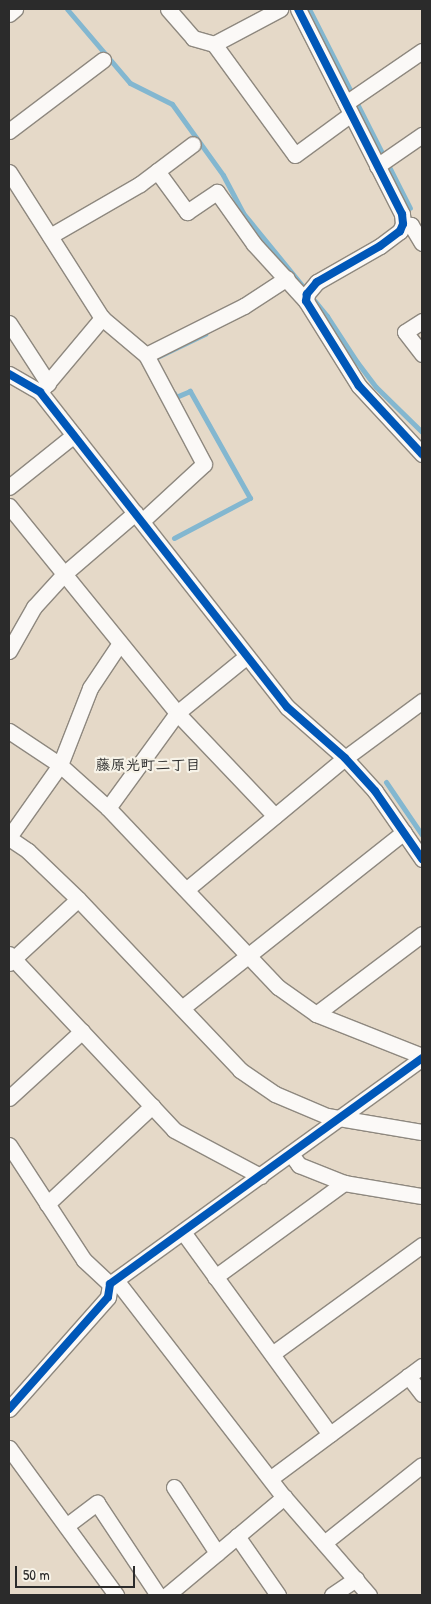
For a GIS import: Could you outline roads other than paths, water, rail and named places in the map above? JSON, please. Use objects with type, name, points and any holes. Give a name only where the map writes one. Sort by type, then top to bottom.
[{"type":"street","points":[[9,14],[15,9]]},
{"type":"street","points":[[168,9],[193,38],[214,44],[295,155],[351,103],[422,51]]},
{"type":"street","points":[[214,44],[280,9]]},
{"type":"street","points":[[298,9],[383,162],[402,214],[412,223],[422,243]]},
{"type":"street","points":[[9,131],[103,60]]},
{"type":"street","points":[[383,162],[422,135]]},
{"type":"street","points":[[50,236],[157,171],[193,144]]},
{"type":"street","points":[[157,171],[187,212],[217,192],[254,244],[289,281],[308,294],[359,386],[422,454]]},
{"type":"street","points":[[9,172],[102,318],[146,355],[204,464],[64,574],[34,607],[9,651]]},
{"type":"street","points":[[308,294],[412,223]]},
{"type":"street","points":[[146,355],[244,306],[289,281]]},
{"type":"street","points":[[44,388],[102,318]]},
{"type":"street","points":[[422,320],[405,332],[422,354]]},
{"type":"street","points":[[9,323],[44,388],[74,435],[287,707],[345,758],[404,832],[422,859]]},
{"type":"street","points":[[9,374],[44,388]]},
{"type":"street","points":[[9,487],[74,435]]},
{"type":"street","points":[[9,506],[177,713],[274,816]]},
{"type":"street","points":[[120,643],[90,688],[60,765],[9,837],[28,851],[78,899],[240,1070],[268,1090],[339,1119],[422,1132]]},
{"type":"street","points":[[108,808],[177,713],[247,656]]},
{"type":"street","points":[[187,889],[345,758],[422,701]]},
{"type":"street","points":[[9,731],[60,765],[108,808],[278,986],[316,1014],[422,1057]]},
{"type":"street","points":[[182,1008],[404,832]]},
{"type":"street","points":[[78,899],[10,959],[82,1031],[174,1130],[260,1176]]},
{"type":"street","points":[[316,1014],[422,934]]},
{"type":"street","points":[[9,1098],[82,1031]]},
{"type":"street","points":[[9,1409],[108,1297],[113,1282],[422,1057]]},
{"type":"street","points":[[47,1204],[152,1106]]},
{"type":"street","points":[[9,1146],[84,1260],[113,1282],[271,1478],[284,1497],[369,1595]]},
{"type":"street","points":[[290,1154],[299,1165],[344,1183],[422,1196]]},
{"type":"street","points":[[216,1277],[344,1183]]},
{"type":"street","points":[[183,1232],[330,1434]]},
{"type":"street","points":[[272,1354],[422,1245]]},
{"type":"street","points":[[271,1478],[422,1366]]},
{"type":"street","points":[[408,1376],[422,1394]]},
{"type":"street","points":[[9,1448],[116,1595]]},
{"type":"street","points":[[324,1543],[422,1465]]},
{"type":"street","points":[[174,1487],[217,1553]]},
{"type":"street","points":[[167,1595],[284,1497]]},
{"type":"street","points":[[66,1526],[96,1503],[158,1595]]},
{"type":"street","points":[[238,1536],[278,1595]]},
{"type":"street","points":[[332,1595],[356,1579]]},
{"type":"waterway","points":[[67,9],[130,83],[172,104],[223,175],[243,213],[327,316],[376,387],[422,432]]},
{"type":"waterway","points":[[309,9],[410,208]]},
{"type":"waterway","points":[[153,359],[205,334]]},
{"type":"waterway","points":[[174,393],[176,397],[190,391],[250,498],[174,538]]},
{"type":"waterway","points":[[386,782],[422,835]]},
{"type":"district","name":"藤原光町二丁目","points":[[148,765]]}]
